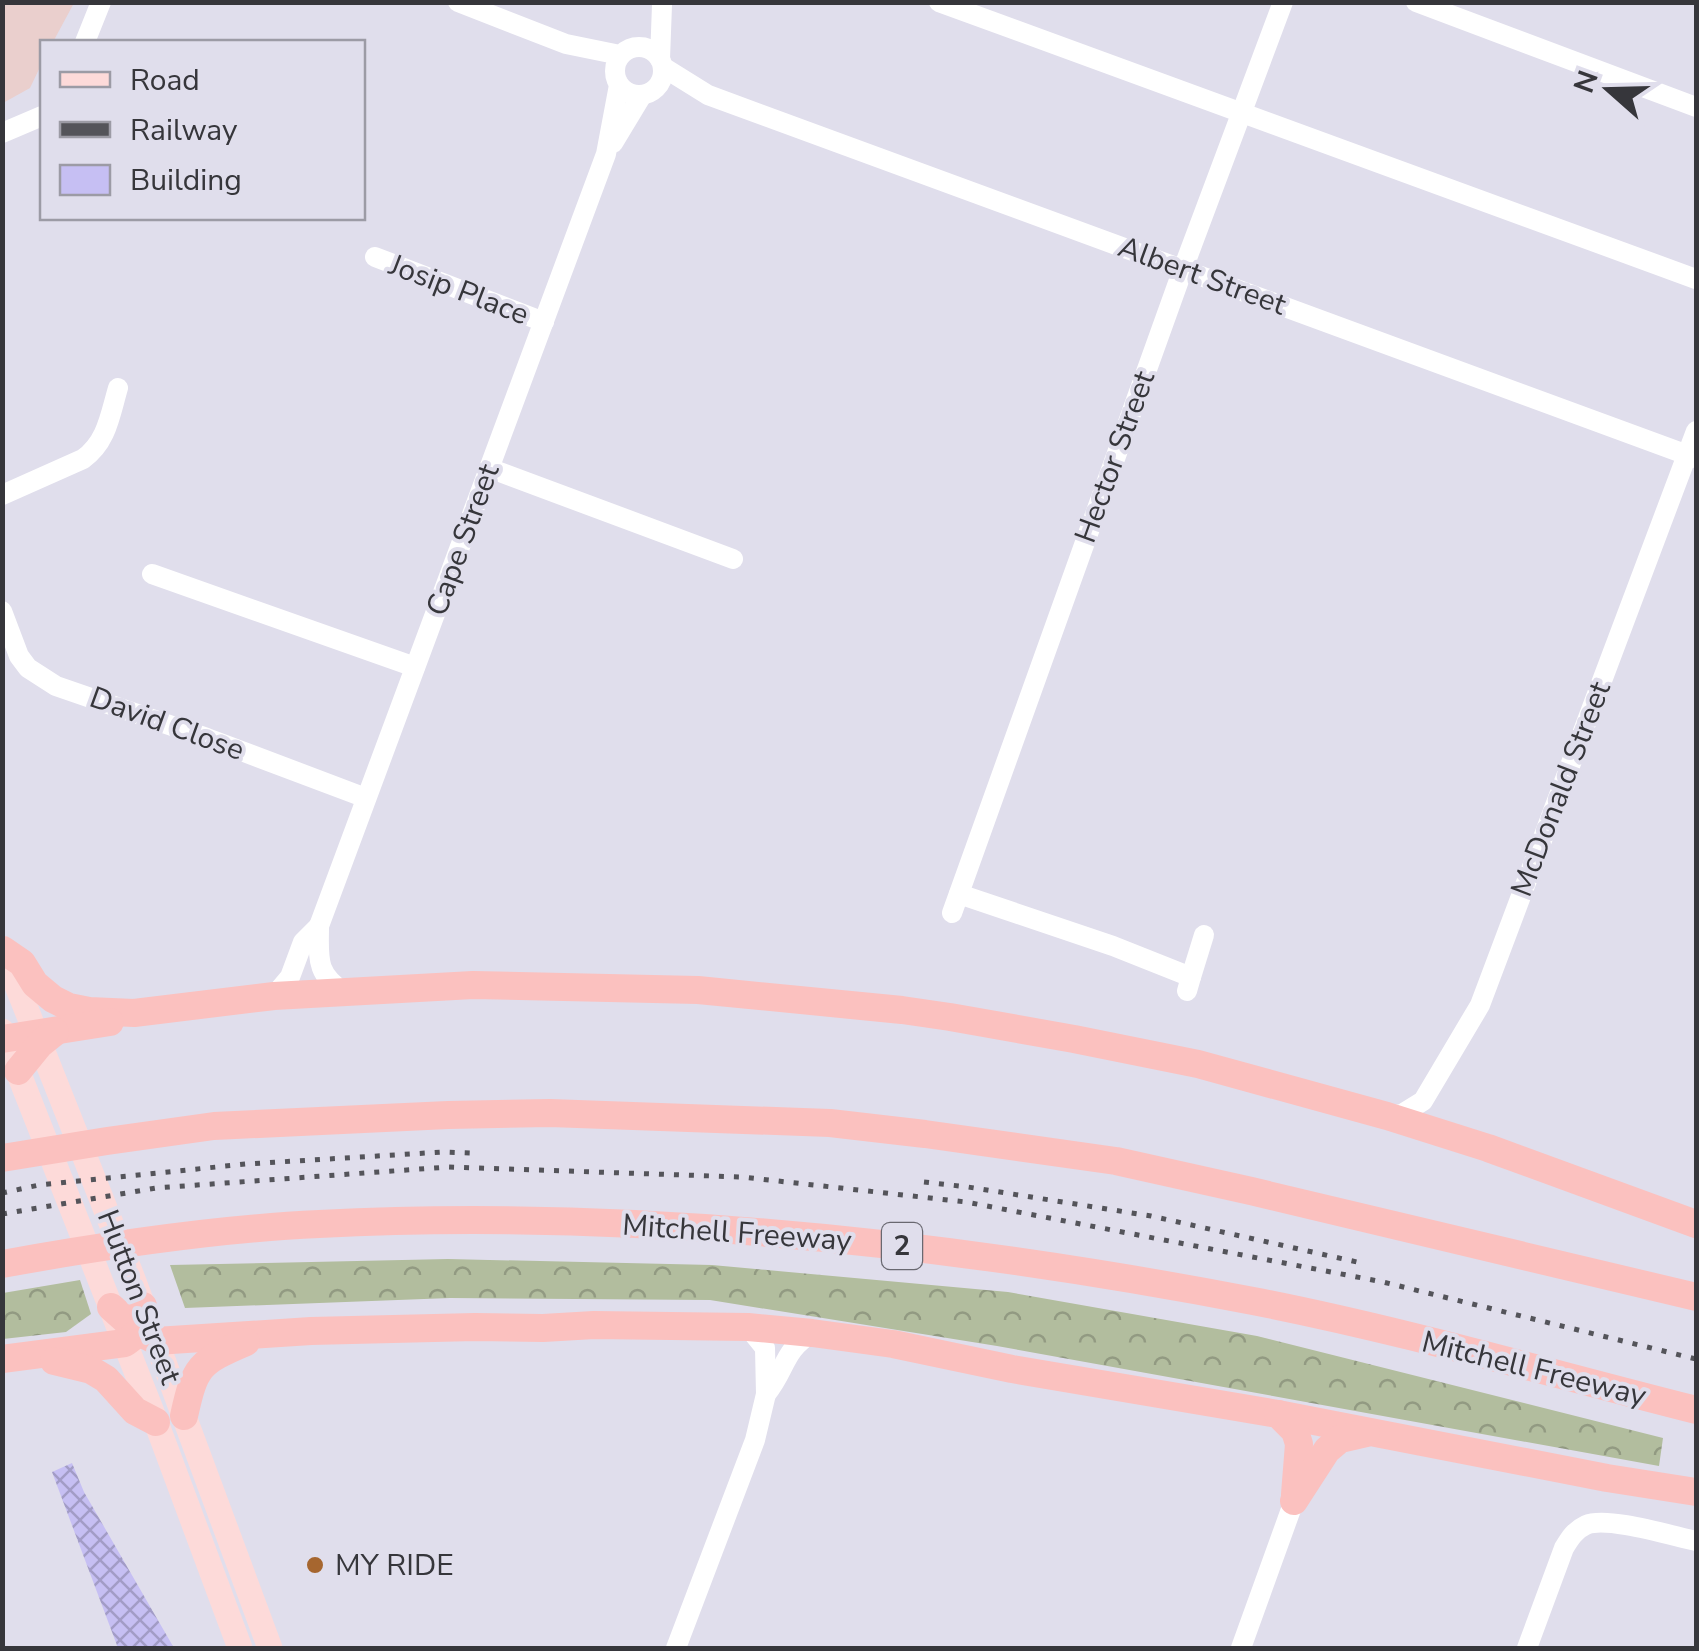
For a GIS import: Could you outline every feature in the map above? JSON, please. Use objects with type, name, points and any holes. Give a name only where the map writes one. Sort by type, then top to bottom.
[{"type":"highway","points":[[3,949],[22,963],[44,992],[69,1008],[90,1011],[134,1013],[274,996],[473,984],[698,990],[902,1010],[1074,1038],[1198,1064],[1488,1148],[1696,1224]]},
{"type":"highway","points":[[4,1036],[39,1049],[134,1013]]},
{"type":"highway","points":[[2,1158],[214,1126],[448,1116],[550,1113],[830,1123],[1116,1161],[1696,1297]]},
{"type":"highway","name":"Mitchell Freeway","points":[[2,1264],[204,1234],[317,1224],[559,1222],[787,1234],[1025,1262],[1257,1302],[1376,1328],[1696,1410]]},
{"type":"highway","points":[[111,1307],[140,1337]]},
{"type":"highway","points":[[15,1358],[140,1337],[475,1327],[748,1326],[893,1344],[1696,1492]]},
{"type":"highway","points":[[184,1416],[193,1380],[212,1356],[266,1334]]},
{"type":"highway","points":[[15,1358],[91,1370],[106,1379],[135,1411],[156,1422]]},
{"type":"highway","points":[[1278,1414],[1295,1432],[1299,1444],[1294,1500]]},
{"type":"highway","points":[[1294,1500],[1327,1450],[1340,1439],[1372,1432]]},
{"type":"main road","name":"Hutton Street","points":[[3,949],[39,1049],[132,1276],[156,1422],[240,1648]]},
{"type":"main road","name":"Hutton Street","points":[[39,1049],[31,1104],[111,1307]]},
{"type":"main road","name":"Hutton Street","points":[[140,1337],[184,1416],[270,1648]]},
{"type":"street","points":[[87,40],[100,2]]},
{"type":"street","points":[[458,2],[622,65],[634,95],[646,94],[658,86],[662,77],[661,63],[649,49],[622,65]]},
{"type":"street","points":[[939,2],[1696,279]]},
{"type":"street","name":"Hector Street","points":[[1204,935],[1189,984],[1113,946],[955,903],[1283,2]]},
{"type":"street","points":[[1416,2],[1696,106]]},
{"type":"street","name":"Cape Street","points":[[661,63],[662,4]]},
{"type":"street","name":"Cape Street","points":[[344,992],[323,974],[319,926],[606,154],[622,65],[662,4]]},
{"type":"street","name":"Albert Street","points":[[661,63],[708,95],[1692,456]]},
{"type":"street","name":"Cape Street","points":[[606,154],[646,94]]},
{"type":"street","name":"Albert Street","points":[[646,94],[708,95]]},
{"type":"street","points":[[2,133],[40,117]]},
{"type":"street","name":"Josip Place","points":[[375,257],[544,322]]},
{"type":"street","points":[[2,495],[94,451],[103,438],[118,388]]},
{"type":"street","name":"McDonald Street","points":[[1386,1116],[1402,1114],[1423,1101],[1480,1005],[1692,456],[1696,431]]},
{"type":"street","points":[[489,468],[733,558]]},
{"type":"street","points":[[152,574],[415,667]]},
{"type":"street","name":"David Close","points":[[2,612],[19,656],[28,668],[56,686],[366,798]]},
{"type":"street","name":"Cape Street","points":[[274,996],[290,977],[303,942],[319,926]]},
{"type":"street","points":[[676,1648],[755,1440],[766,1394],[765,1348],[748,1326]]},
{"type":"street","points":[[766,1394],[778,1380],[787,1355],[812,1332]]},
{"type":"street","points":[[1241,1648],[1294,1500]]},
{"type":"street","points":[[1527,1648],[1564,1548],[1579,1529],[1598,1522],[1696,1542]]},
{"type":"shaded area","points":[[3,2],[74,3],[54,40],[40,40],[40,67],[30,88],[3,103]]},
{"type":"green space","points":[[448,1259],[712,1265],[1008,1292],[1257,1336],[1663,1438],[1659,1466],[997,1346],[710,1300],[450,1298],[185,1308],[170,1265]]},
{"type":"green space","points":[[80,1280],[91,1314],[66,1332],[3,1339],[3,1293]]},
{"type":"building","points":[[72,1463],[84,1492],[174,1648],[118,1648],[52,1472]]},
{"type":"railway","points":[[2,1193],[39,1185],[246,1164],[470,1153]]},
{"type":"railway","points":[[2,1214],[156,1188],[448,1167],[742,1177],[966,1202],[1383,1282],[1696,1359]]},
{"type":"railway","points":[[924,1182],[1151,1216],[1366,1264]]},
{"type":"place","name":"MY RIDE","points":[[315,1565]]}]
